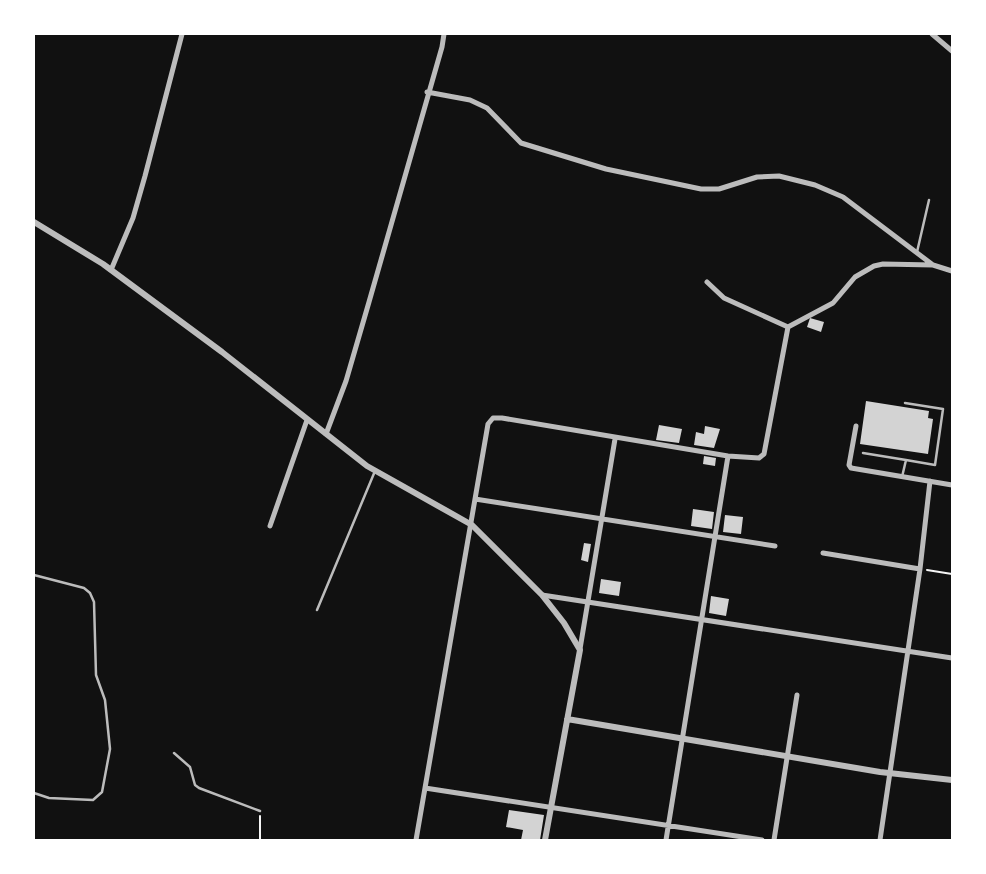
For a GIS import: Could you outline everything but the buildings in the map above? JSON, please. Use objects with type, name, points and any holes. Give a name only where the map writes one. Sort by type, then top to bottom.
[{"type":"street","points":[[112,270],[133,218],[182,34]]},
{"type":"street","points":[[326,434],[346,380],[372,294],[442,47],[444,34]]},
{"type":"street","points":[[932,34],[952,51]]},
{"type":"street","points":[[428,92],[470,100],[487,108],[521,143],[606,169],[701,189],[719,189],[757,177],[779,176],[815,184],[843,197],[933,265]]},
{"type":"street","points":[[34,222],[112,270],[222,352],[375,471],[472,525],[542,595],[564,623],[580,650]]},
{"type":"street","points":[[788,327],[833,303],[856,277],[874,266],[883,264],[933,265],[952,271]]},
{"type":"street","points":[[707,282],[724,298],[788,327]]},
{"type":"street","points":[[416,840],[488,424],[493,418],[502,418],[728,456],[759,458],[764,454],[788,327]]},
{"type":"street","points":[[270,526],[307,420]]},
{"type":"street","points":[[856,426],[849,465],[851,468],[952,485]]},
{"type":"street","points":[[545,840],[580,650],[586,602],[615,438]]},
{"type":"street","points":[[666,840],[728,456]]},
{"type":"street","points":[[880,840],[906,651],[920,569],[930,481]]},
{"type":"street","points":[[476,499],[775,546]]},
{"type":"street","points":[[822,553],[920,569]]},
{"type":"street","points":[[542,595],[952,658]]},
{"type":"street","points":[[774,840],[797,694]]},
{"type":"street","points":[[567,719],[890,774],[952,780]]},
{"type":"street","points":[[424,788],[762,840]]},
{"type":"lane","points":[[917,254],[928,200]]},
{"type":"lane","points":[[863,453],[935,465],[943,409],[905,403]]},
{"type":"lane","points":[[902,477],[906,460]]},
{"type":"lane","points":[[317,610],[375,471]]},
{"type":"lane","points":[[34,575],[84,588],[94,602],[96,675],[105,700],[110,749],[102,792],[93,800],[49,798],[34,793]]},
{"type":"lane","points":[[174,753],[190,767],[195,785],[199,788],[260,811]]},
{"type":"path","points":[[920,569],[952,574]]},
{"type":"path","points":[[260,811],[260,840]]}]
